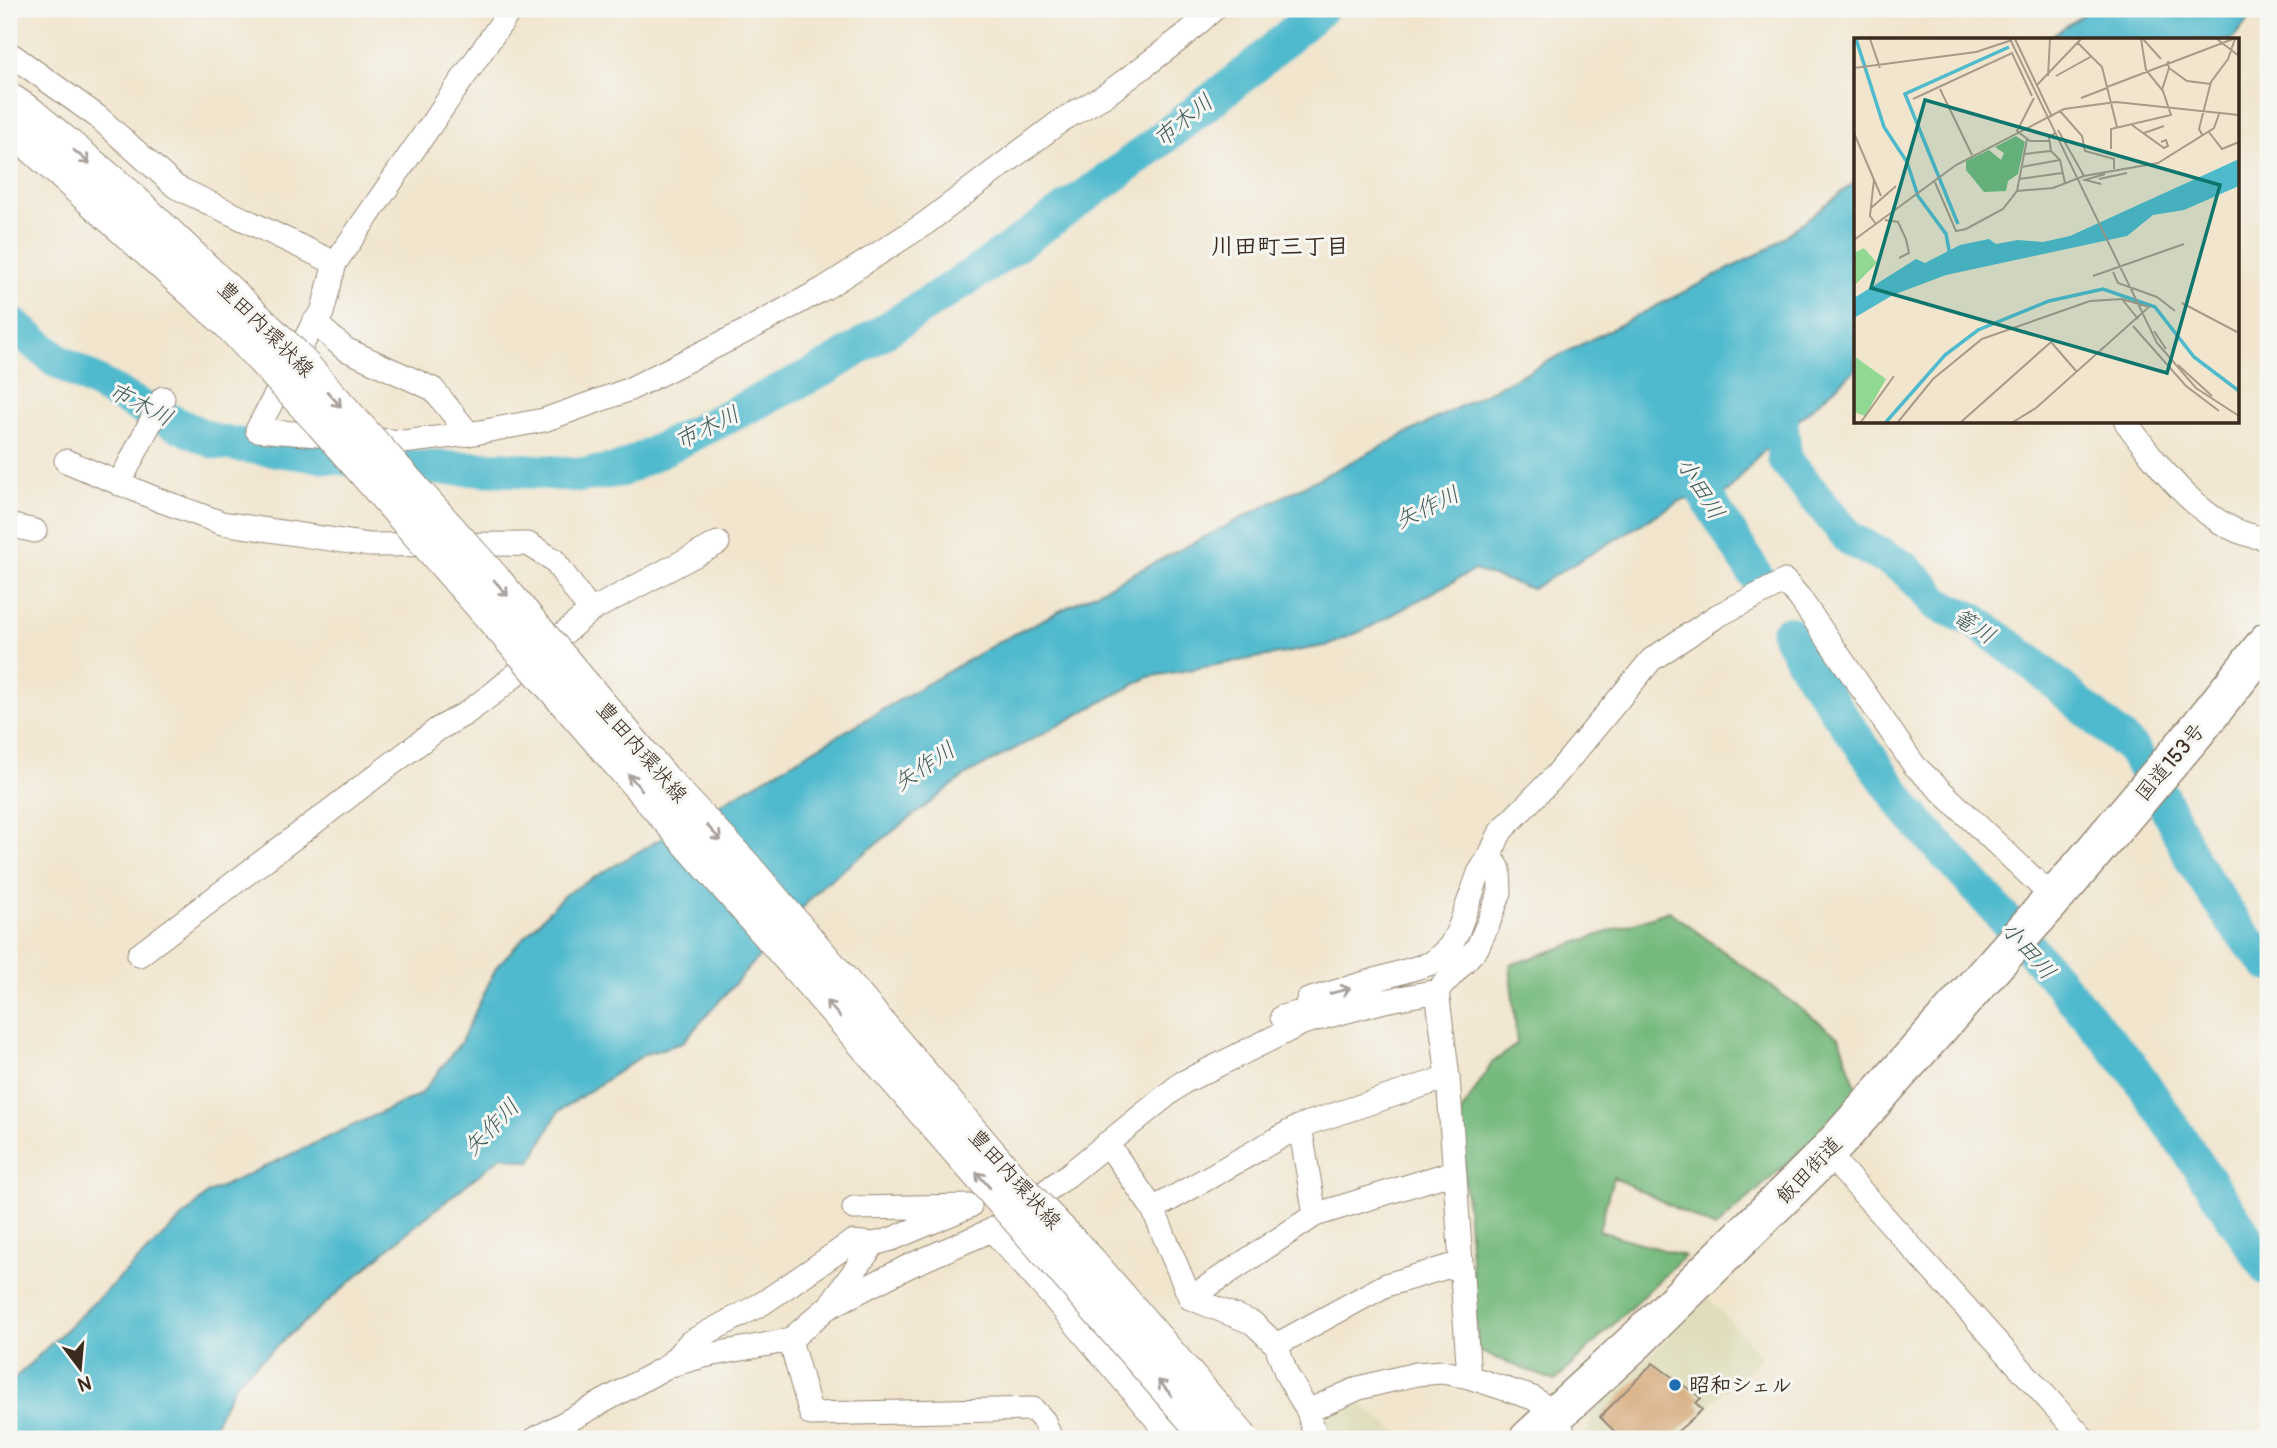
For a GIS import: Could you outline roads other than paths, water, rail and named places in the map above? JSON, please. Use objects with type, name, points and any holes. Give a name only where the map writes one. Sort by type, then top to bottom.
[{"type":"highway","name":"国道153号","points":[[2061,890],[2197,730],[2268,641]]},
{"type":"highway","name":"飯田街道","points":[[1550,1431],[1648,1329],[1827,1153],[2061,890]]},
{"type":"street","points":[[511,9],[335,263],[322,313],[314,322],[257,430],[403,442],[469,434],[544,420],[628,390],[825,288],[926,222],[1062,120],[1104,96],[1185,35],[1214,9]]},
{"type":"street","points":[[9,53],[98,117],[176,187],[335,263]]},
{"type":"street","name":"豊田内環状線","points":[[16,117],[228,323],[321,423],[1210,1439]]},
{"type":"street","name":"豊田内環状線","points":[[16,117],[127,194],[292,352],[497,582],[663,778],[745,866],[1019,1187],[1090,1261],[1243,1439]]},
{"type":"street","points":[[314,322],[345,349],[433,389],[469,434]]},
{"type":"street","points":[[119,484],[163,398]]},
{"type":"street","points":[[2128,424],[2179,489],[2220,524],[2268,538]]},
{"type":"street","points":[[66,461],[222,523],[370,545],[528,544],[554,560],[590,611]]},
{"type":"street","points":[[9,525],[35,531]]},
{"type":"street","points":[[139,955],[438,729],[465,714],[495,692],[590,611],[718,543]]},
{"type":"street","points":[[1182,1083],[1192,1069],[1223,1047],[1285,1015],[1305,1011],[1308,1000],[1432,963],[1450,946],[1458,931],[1479,873],[1501,831],[1556,775],[1651,660],[1717,615],[1785,581],[1799,597],[1914,765],[2041,887],[2061,890]]},
{"type":"street","points":[[827,1308],[909,1266],[992,1230],[1067,1176],[1182,1083],[1303,1023],[1385,1001],[1437,991],[1477,948],[1488,924],[1500,892],[1499,869],[1490,855]]},
{"type":"street","points":[[1437,991],[1448,1077],[1469,1377]]},
{"type":"street","points":[[1153,1209],[1300,1126],[1448,1077]]},
{"type":"street","points":[[1300,1126],[1315,1215]]},
{"type":"street","points":[[1107,1143],[1153,1209],[1190,1298],[1253,1323],[1276,1345],[1287,1375],[1308,1410],[1316,1439]]},
{"type":"street","points":[[1827,1153],[2084,1439]]},
{"type":"street","points":[[1190,1298],[1315,1215],[1454,1172]]},
{"type":"street","points":[[667,1366],[690,1342],[763,1303],[852,1242],[874,1244],[892,1239],[970,1206],[853,1208]]},
{"type":"street","points":[[992,1230],[1055,1300],[1161,1435]]},
{"type":"street","points":[[535,1439],[667,1366],[704,1356],[790,1340],[827,1308],[874,1244]]},
{"type":"street","points":[[1276,1345],[1387,1285],[1461,1263]]},
{"type":"street","points":[[790,1340],[811,1414],[1033,1409],[1044,1420],[1051,1439]]},
{"type":"street","points":[[1308,1410],[1359,1388],[1416,1374],[1441,1372],[1469,1377],[1533,1398],[1550,1431]]},
{"type":"water","points":[[2092,9],[2257,9],[2234,38],[2048,38]]},
{"type":"water","name":"矢作川","points":[[1854,183],[1854,371],[1758,456],[1728,492],[1680,501],[1532,589],[1474,570],[1368,628],[1330,645],[1148,677],[966,775],[822,886],[682,1043],[645,1054],[558,1112],[531,1162],[502,1156],[405,1234],[237,1381],[211,1431],[203,1439],[9,1439],[9,1384],[208,1193],[421,1094],[461,1042],[497,966],[564,895],[999,642],[1770,248]]},
{"type":"waterway","name":"市木川","points":[[9,322],[58,361],[143,408],[215,442],[423,468],[503,469],[583,475],[620,470],[828,367],[980,270],[1119,172],[1251,69],[1320,9]]},
{"type":"waterway","name":"篭川","points":[[1777,386],[1785,460],[1850,539],[1903,567],[1927,590],[1937,604],[1974,620],[2033,664],[2131,748],[2157,787],[2193,861],[2236,926],[2268,964]]},
{"type":"waterway","name":"小田川","points":[[1681,456],[1755,574]]},
{"type":"waterway","name":"小田川","points":[[1788,633],[1805,665],[1909,813],[1996,909],[2134,1070],[2268,1269]]},
{"type":"place","name":"昭和シェル","points":[[1675,1385]]},
{"type":"district","name":"川田町三丁目","points":[[1280,246]]}]
